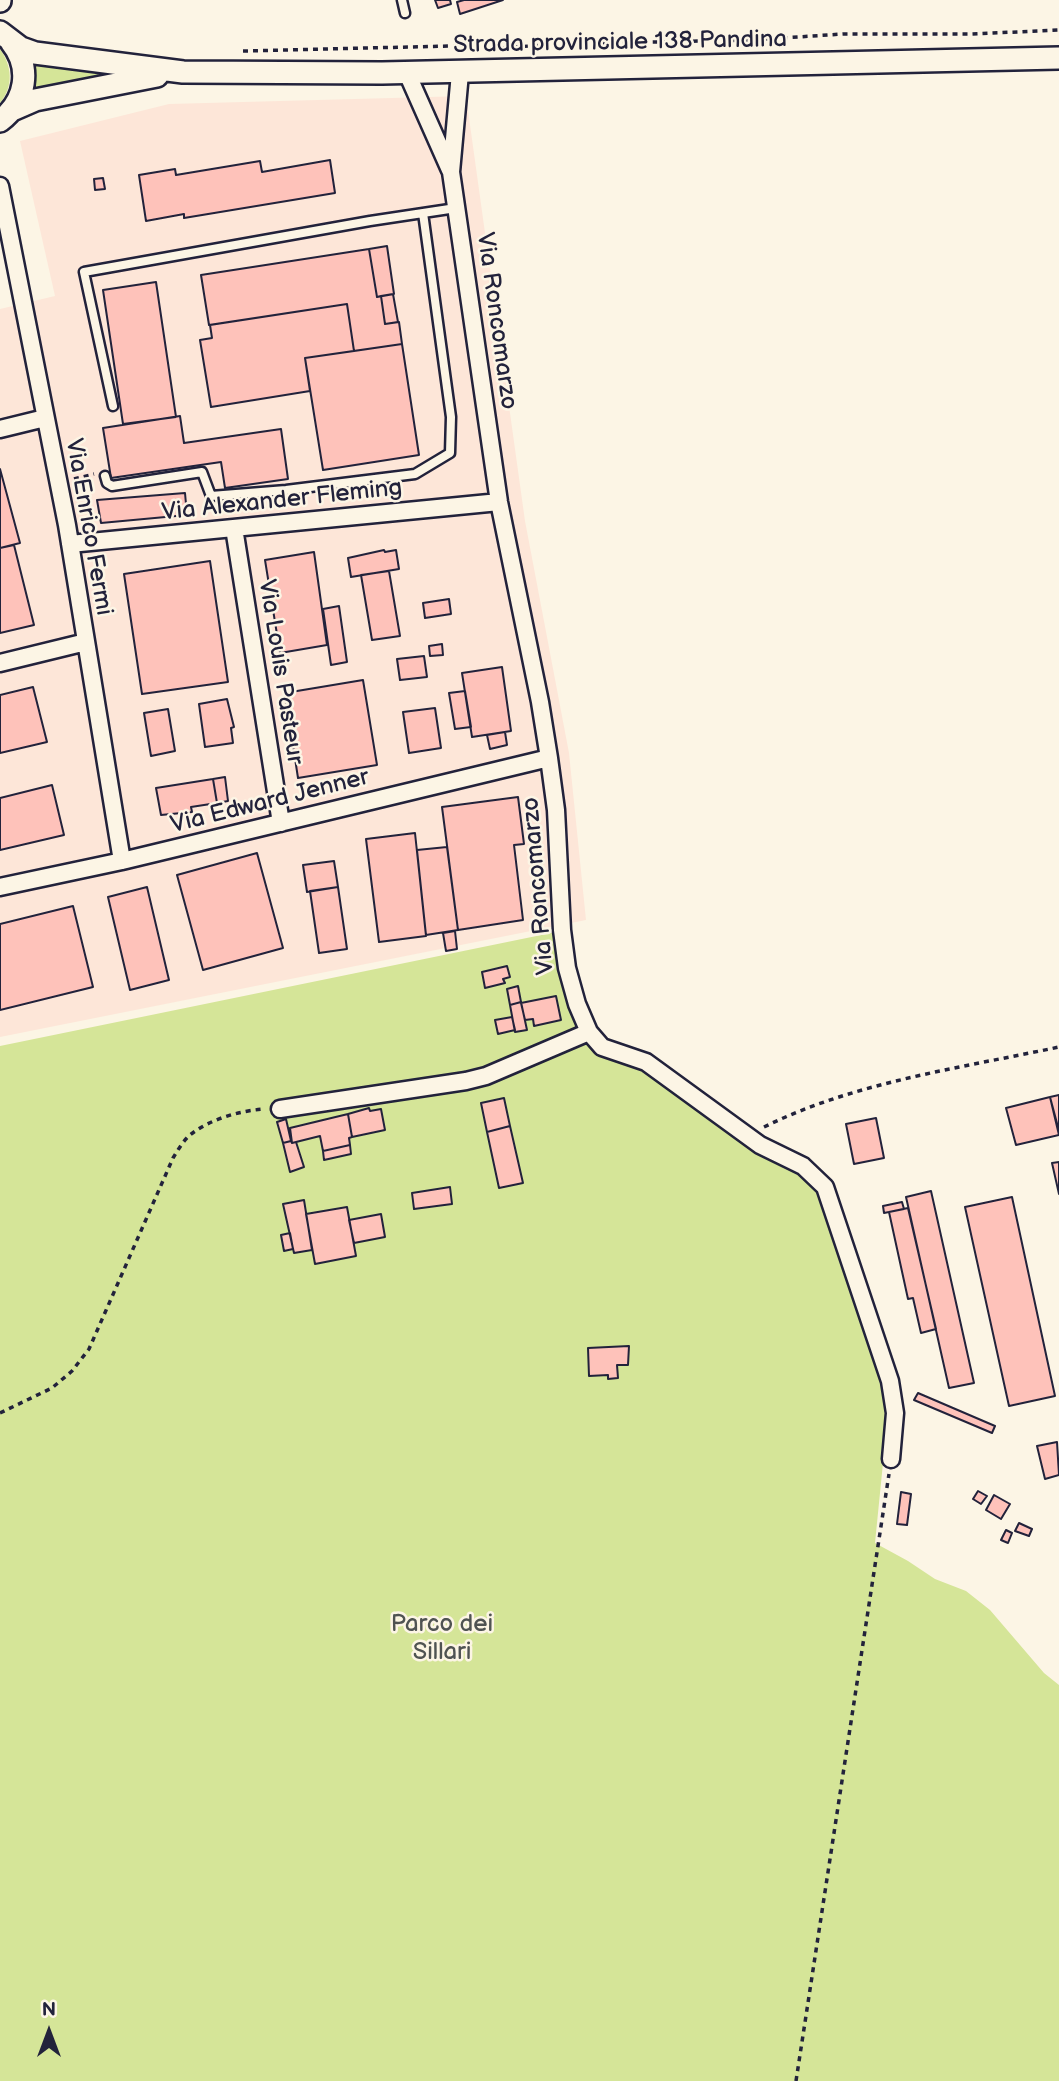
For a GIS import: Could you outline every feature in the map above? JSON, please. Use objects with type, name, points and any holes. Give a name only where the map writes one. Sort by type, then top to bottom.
[{"type":"street","points":[[3,31],[21,48],[35,53],[183,72]]},
{"type":"street","points":[[3,31],[20,55],[24,71],[22,90],[5,119]]},
{"type":"street","name":"Strada provinciale 138 Pandina","points":[[183,72],[460,73],[1059,58]]},
{"type":"street","points":[[5,119],[28,102],[46,97],[183,72]]},
{"type":"street","name":"Via Roncomarzo","points":[[407,73],[451,172]]},
{"type":"street","name":"Via Roncomarzo","points":[[460,73],[451,172],[499,502],[549,758],[556,810],[562,930],[567,968],[589,1032]]},
{"type":"street","name":"Via Enrico Fermi","points":[[0,186],[59,482],[122,861]]},
{"type":"street","points":[[0,429],[45,418]]},
{"type":"street","name":"Via Alexander Fleming","points":[[70,544],[499,502]]},
{"type":"street","name":"Via Louis Pasteur","points":[[234,528],[281,823]]},
{"type":"street","points":[[0,663],[86,642]]},
{"type":"street","name":"Via Edward Jenner","points":[[0,887],[122,861],[549,758]]},
{"type":"street","points":[[280,1109],[486,1076],[589,1032],[602,1047],[646,1062],[760,1145],[803,1166],[825,1187],[890,1381],[895,1413],[891,1459]]},
{"type":"lane","points":[[402,0],[405,13]]},
{"type":"lane","points":[[113,406],[84,272],[456,208]]},
{"type":"lane","points":[[105,475],[111,486],[202,472],[211,496],[286,491],[415,474],[450,453],[452,417],[422,213]]},
{"type":"path","points":[[238,51],[503,48],[555,44],[752,40],[834,34],[972,34],[1059,30]]},
{"type":"path","points":[[59,482],[94,474],[105,475]]},
{"type":"path","points":[[747,1135],[796,1111],[869,1088],[1059,1047]]},
{"type":"path","points":[[0,1413],[52,1388],[72,1371],[89,1349],[173,1158],[188,1137],[208,1124],[235,1114],[280,1109]]},
{"type":"path","points":[[796,2081],[891,1459]]},
{"type":"shaded area","points":[[466,96],[525,521],[569,753],[586,920],[0,1037],[0,309],[55,296],[20,141],[169,104]]},
{"type":"green space","points":[[0,49],[10,76],[8,90],[0,103]]},
{"type":"green space","points":[[34,62],[106,71],[108,75],[35,89]]},
{"type":"green space","name":"Parco dei Sillari","points":[[556,932],[580,1033],[644,1068],[798,1171],[819,1190],[884,1381],[888,1413],[875,1543],[935,1579],[966,1591],[990,1610],[1044,1673],[1059,1685],[1059,2081],[0,2081],[0,1046]]},
{"type":"building","points":[[435,0],[450,0],[451,4],[438,8]]},
{"type":"building","points":[[503,0],[460,14],[457,2]]},
{"type":"building","points":[[330,160],[335,193],[184,218],[184,214],[146,221],[139,175],[175,169],[176,175],[260,161],[262,172]]},
{"type":"building","points":[[103,178],[105,189],[95,190],[94,179]]},
{"type":"building","points":[[387,246],[394,294],[377,297],[369,249]]},
{"type":"building","points":[[369,249],[377,297],[381,296],[385,324],[399,322],[402,344],[354,351],[347,304],[209,325],[201,275]]},
{"type":"building","points":[[156,282],[176,417],[123,424],[103,290]]},
{"type":"building","points":[[393,294],[398,322],[385,324],[381,296]]},
{"type":"building","points":[[347,304],[354,351],[305,358],[310,391],[211,407],[200,340],[212,338],[210,325]]},
{"type":"building","points":[[402,344],[419,455],[323,470],[305,358]]},
{"type":"building","points":[[180,416],[184,443],[281,429],[288,479],[225,488],[221,462],[111,478],[103,428]]},
{"type":"building","points":[[0,469],[20,543],[0,548]]},
{"type":"building","points":[[185,493],[187,515],[101,523],[97,500]]},
{"type":"building","points":[[14,545],[34,625],[0,633],[0,548]]},
{"type":"building","points":[[396,550],[399,569],[351,577],[348,558]]},
{"type":"building","points":[[314,552],[327,645],[280,653],[265,560]]},
{"type":"building","points":[[210,561],[228,682],[142,694],[124,574]]},
{"type":"building","points":[[389,571],[400,636],[372,640],[361,575]]},
{"type":"building","points":[[449,599],[451,614],[425,618],[423,603]]},
{"type":"building","points":[[339,606],[347,662],[331,665],[323,609]]},
{"type":"building","points":[[442,644],[443,655],[430,656],[429,646]]},
{"type":"building","points":[[424,656],[427,677],[400,680],[397,659]]},
{"type":"building","points":[[502,667],[511,731],[472,737],[462,673]]},
{"type":"building","points":[[363,680],[377,765],[298,778],[285,693]]},
{"type":"building","points":[[33,687],[47,742],[0,753],[0,695]]},
{"type":"building","points":[[465,691],[471,727],[455,729],[449,693]]},
{"type":"building","points":[[227,699],[234,727],[231,728],[233,743],[205,747],[199,704]]},
{"type":"building","points":[[435,708],[441,748],[409,753],[403,712]]},
{"type":"building","points":[[168,709],[175,751],[151,756],[144,713]]},
{"type":"building","points":[[505,732],[507,745],[490,749],[487,735]]},
{"type":"building","points":[[225,777],[228,801],[217,803],[213,779]]},
{"type":"building","points":[[213,779],[217,803],[191,807],[192,812],[161,815],[156,788]]},
{"type":"building","points":[[52,785],[64,835],[0,850],[0,798]]},
{"type":"building","points":[[518,797],[524,844],[514,845],[523,920],[458,930],[442,807]]},
{"type":"building","points":[[415,833],[426,936],[379,942],[366,839]]},
{"type":"building","points":[[447,847],[458,930],[426,935],[417,850]]},
{"type":"building","points":[[257,853],[283,948],[203,970],[177,875]]},
{"type":"building","points":[[334,861],[338,887],[307,892],[303,865]]},
{"type":"building","points":[[147,887],[169,980],[130,990],[108,897]]},
{"type":"building","points":[[338,887],[347,949],[319,953],[310,891]]},
{"type":"building","points":[[73,906],[93,987],[0,1010],[0,924]]},
{"type":"building","points":[[455,931],[457,949],[446,951],[443,933]]},
{"type":"building","points":[[507,966],[510,977],[503,979],[505,983],[485,988],[482,972]]},
{"type":"building","points":[[518,986],[521,1002],[510,1005],[507,989]]},
{"type":"building","points":[[556,996],[561,1020],[534,1026],[533,1019],[525,1020],[521,1003]]},
{"type":"building","points":[[521,1002],[527,1030],[515,1032],[510,1005]]},
{"type":"building","points":[[512,1017],[515,1030],[498,1034],[495,1020]]},
{"type":"building","points":[[1059,1095],[1059,1131],[1050,1097]]},
{"type":"building","points":[[1050,1097],[1059,1135],[1016,1145],[1006,1108]]},
{"type":"building","points":[[504,1098],[510,1126],[487,1132],[481,1103]]},
{"type":"building","points":[[369,1108],[370,1111],[381,1109],[385,1130],[352,1137],[348,1114]]},
{"type":"building","points":[[348,1114],[352,1137],[349,1138],[350,1145],[323,1151],[320,1136],[292,1143],[290,1128]]},
{"type":"building","points":[[876,1118],[884,1158],[854,1164],[846,1124]]},
{"type":"building","points":[[286,1119],[291,1141],[283,1143],[277,1122]]},
{"type":"building","points":[[510,1126],[523,1183],[499,1188],[487,1132]]},
{"type":"building","points":[[296,1142],[304,1167],[290,1172],[283,1143]]},
{"type":"building","points":[[350,1145],[351,1154],[324,1160],[323,1151]]},
{"type":"building","points":[[1059,1162],[1059,1194],[1052,1163]]},
{"type":"building","points":[[450,1187],[452,1204],[414,1209],[412,1193]]},
{"type":"building","points":[[931,1191],[974,1383],[949,1388],[906,1197]]},
{"type":"building","points":[[1012,1197],[1055,1396],[1009,1406],[965,1207]]},
{"type":"building","points":[[304,1200],[312,1250],[294,1253],[283,1204]]},
{"type":"building","points":[[902,1202],[904,1209],[884,1213],[883,1206]]},
{"type":"building","points":[[347,1207],[356,1256],[315,1264],[306,1214]]},
{"type":"building","points":[[908,1208],[936,1329],[921,1333],[913,1298],[908,1299],[889,1212]]},
{"type":"building","points":[[381,1214],[385,1237],[354,1243],[349,1220]]},
{"type":"building","points":[[290,1233],[293,1249],[284,1251],[281,1235]]},
{"type":"building","points":[[629,1346],[628,1365],[617,1365],[618,1378],[608,1379],[608,1375],[589,1376],[588,1348]]},
{"type":"building","points":[[918,1393],[995,1426],[992,1433],[914,1400]]},
{"type":"building","points":[[1057,1442],[1059,1475],[1045,1479],[1037,1446]]},
{"type":"building","points":[[978,1491],[987,1496],[981,1504],[973,1499]]},
{"type":"building","points":[[901,1492],[911,1494],[907,1525],[897,1524]]},
{"type":"building","points":[[994,1495],[1010,1504],[1001,1519],[986,1510]]},
{"type":"building","points":[[1019,1523],[1032,1529],[1029,1536],[1015,1531]]},
{"type":"building","points":[[1006,1530],[1012,1533],[1008,1543],[1001,1540]]}]
